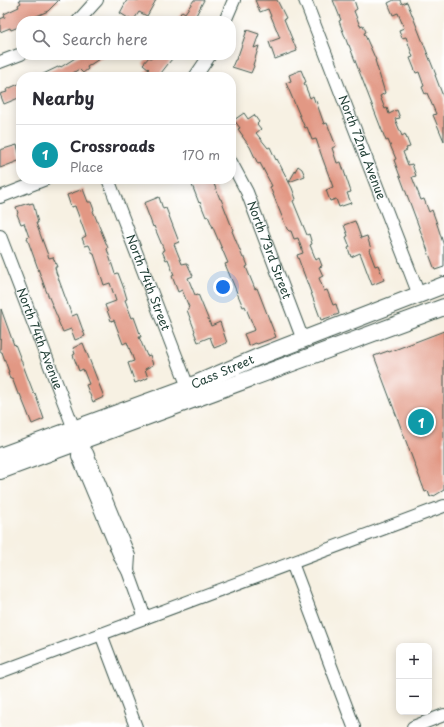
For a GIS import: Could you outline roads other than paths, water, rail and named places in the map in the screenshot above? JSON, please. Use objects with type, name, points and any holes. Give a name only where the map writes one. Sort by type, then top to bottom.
[{"type":"main road","name":"Cass Street","points":[[0,472],[77,435],[188,387],[444,285]]},
{"type":"main road","name":"Cass Street","points":[[0,456],[77,435],[444,307]]},
{"type":"street","points":[[83,16],[97,0]]},
{"type":"street","points":[[227,16],[234,0]]},
{"type":"street","name":"North 72nd Avenue","points":[[305,0],[419,295]]},
{"type":"street","points":[[0,62],[16,56]]},
{"type":"street","points":[[198,72],[207,60]]},
{"type":"street","name":"North 73rd Street","points":[[236,171],[247,192],[303,340]]},
{"type":"street","points":[[0,197],[33,184]]},
{"type":"street","name":"North 74th Street","points":[[110,184],[188,387]]},
{"type":"street","name":"North 74th Avenue","points":[[0,236],[77,435],[78,456],[121,560],[128,571],[146,618]]},
{"type":"street","points":[[0,672],[444,506]]},
{"type":"street","points":[[292,563],[354,727]]},
{"type":"street","points":[[101,634],[136,727]]},
{"type":"street","points":[[413,727],[444,715]]},
{"type":"place","name":"Crossroads","points":[[421,422]]}]
